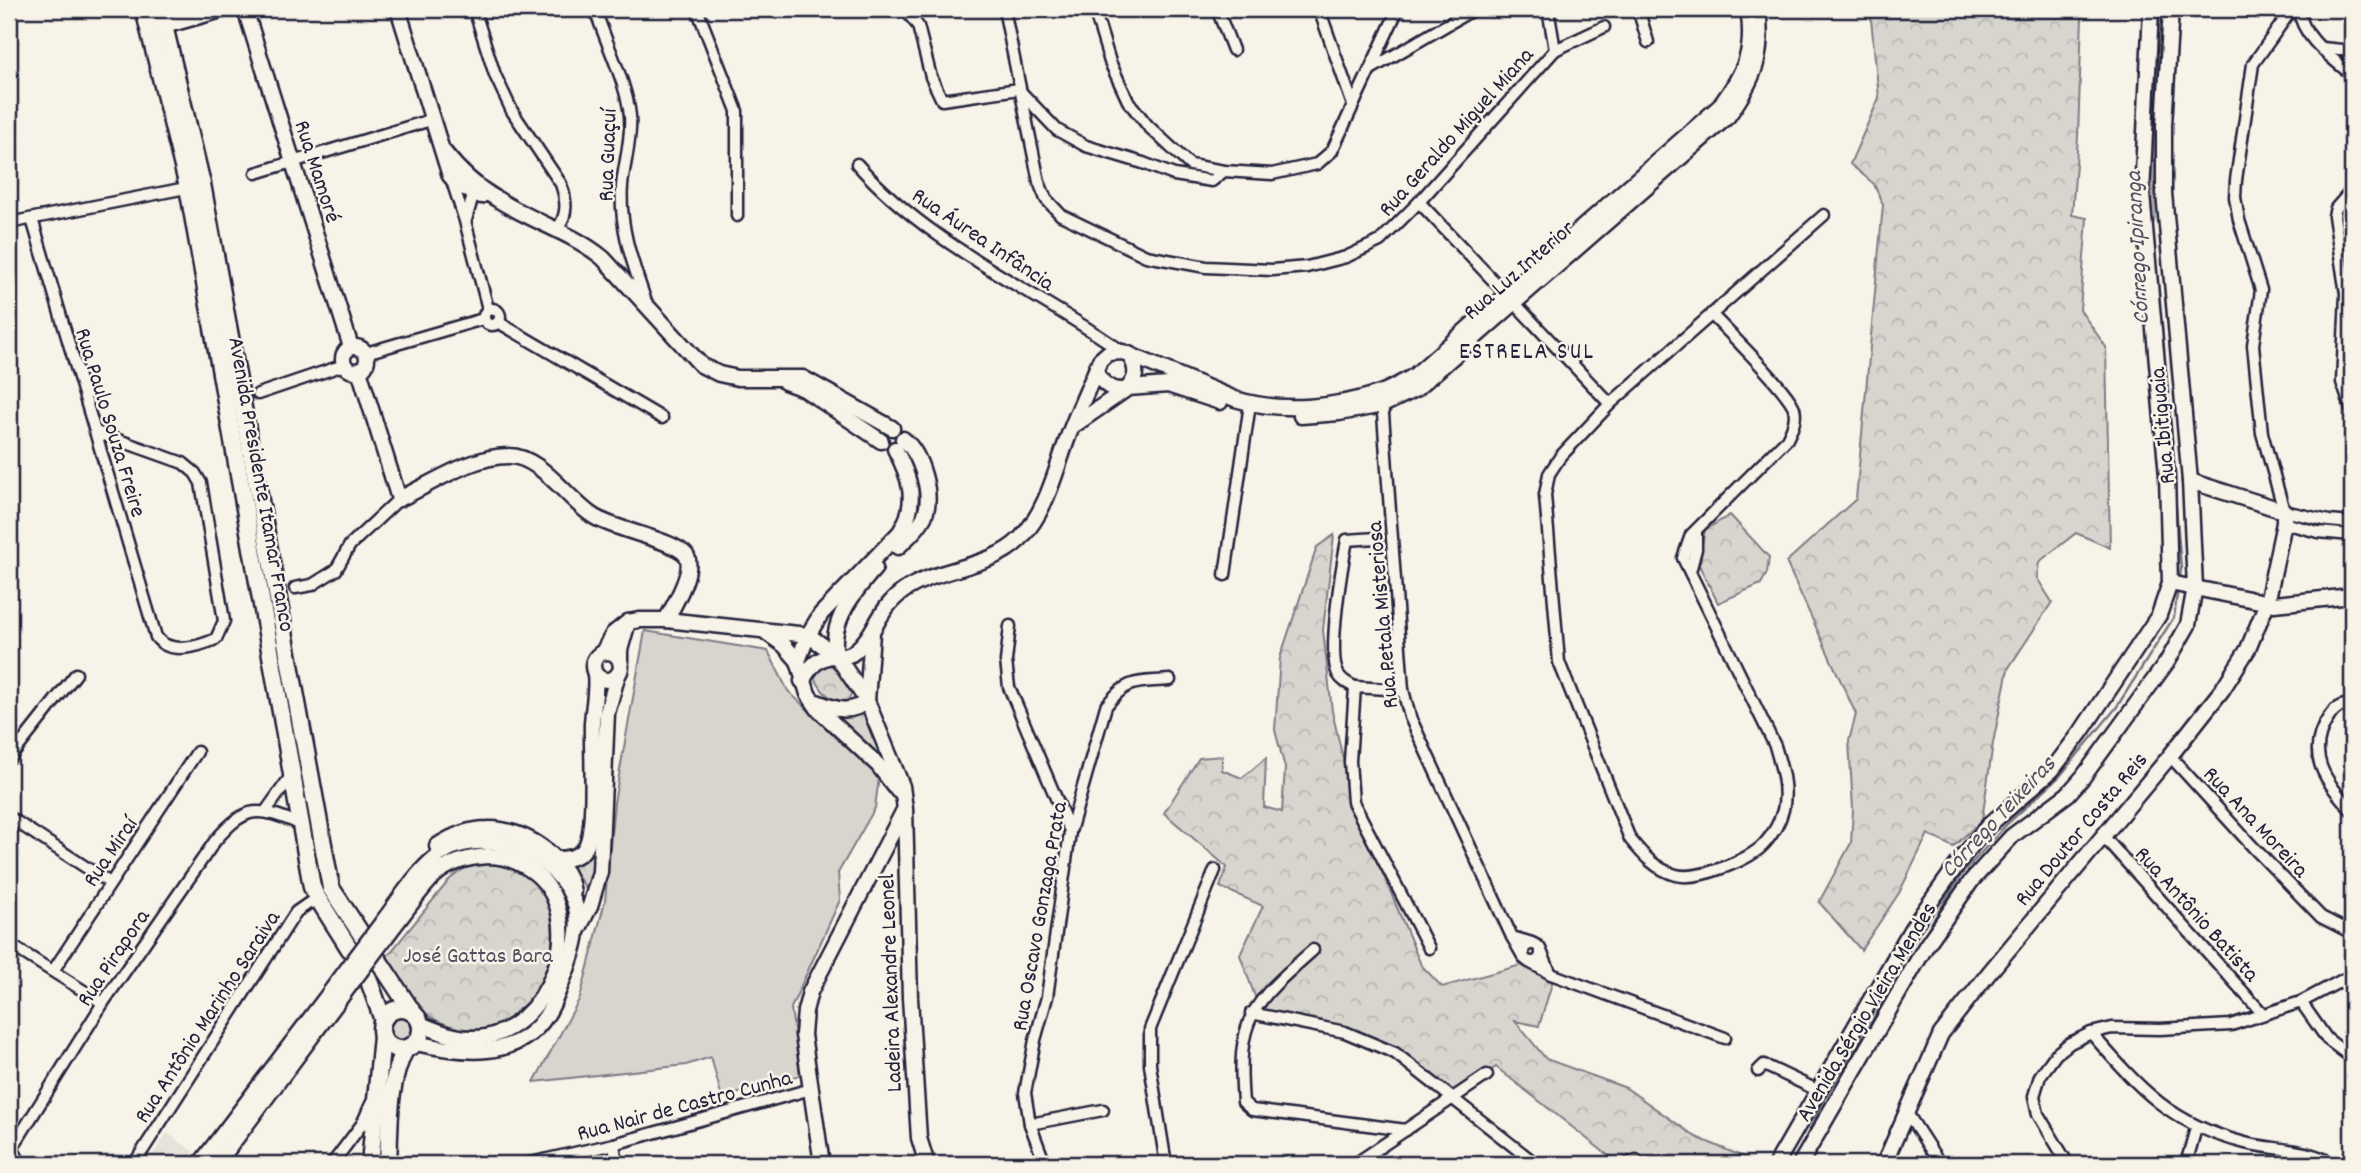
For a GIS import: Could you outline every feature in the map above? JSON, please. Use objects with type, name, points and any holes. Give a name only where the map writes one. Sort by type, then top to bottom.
[{"type":"main road","name":"Avenida Presidente Itamar Franco","points":[[144,9],[195,186],[291,776],[312,887],[368,978],[383,1028]]},
{"type":"main road","points":[[149,9],[156,24],[164,26],[225,9]]},
{"type":"main road","name":"Avenida Presidente Itamar Franco","points":[[160,9],[331,888],[416,1019]]},
{"type":"main road","name":"Rua Mamoré","points":[[245,9],[351,347]]},
{"type":"main road","points":[[398,9],[450,176],[458,184],[475,189],[557,230],[603,258],[701,365],[728,376],[803,378],[902,433],[899,444],[911,488],[911,510],[907,522],[821,614],[808,635],[798,662]]},
{"type":"main road","name":"Rua Luz Interior","points":[[1510,299],[1720,106],[1737,84],[1746,64],[1750,49],[1748,9]]},
{"type":"main road","name":"Rua Luz Interior","points":[[1126,389],[1168,385],[1249,408],[1285,408],[1382,399],[1510,299],[1728,116],[1749,86],[1759,55],[1761,27],[1758,9]]},
{"type":"main road","name":"Rua Ibitiguaia","points":[[2151,9],[2156,111],[2190,481],[2182,585]]},
{"type":"main road","name":"Rua Ibitiguaia","points":[[2171,9],[2142,194],[2167,476],[2182,585]]},
{"type":"main road","points":[[444,152],[475,189]]},
{"type":"main road","points":[[351,347],[361,348],[366,353],[366,362],[359,370],[352,371],[344,365],[344,353],[351,347]]},
{"type":"main road","points":[[802,681],[817,662],[852,654],[872,632],[880,614],[891,601],[911,586],[999,554],[1017,541],[1040,512],[1071,429],[1098,366],[1108,353],[1126,353],[1135,364],[1136,375],[1126,389],[1071,429]]},
{"type":"main road","name":"Rua Luz Interior","points":[[1126,353],[1249,408]]},
{"type":"main road","points":[[1098,366],[1107,386],[1118,391],[1126,389]]},
{"type":"main road","points":[[359,370],[399,499],[480,460],[510,455],[533,462],[593,516],[607,524],[676,547],[686,554],[689,561],[685,581],[666,620]]},
{"type":"main road","points":[[767,378],[804,388],[886,447],[899,444],[911,446],[922,467],[926,514],[913,532],[873,570],[842,614],[834,638],[836,656]]},
{"type":"main road","points":[[881,441],[884,433],[892,428]]},
{"type":"main road","points":[[2190,481],[2284,517]]},
{"type":"main road","name":"Rua Doutor Costa Reis","points":[[1884,1164],[1941,1034],[2170,756],[2222,690],[2248,649],[2267,603],[2284,517]]},
{"type":"main road","points":[[2182,585],[2267,603],[2352,596]]},
{"type":"main road","name":"Avenida Sérgio Vieira Mendes","points":[[1776,1164],[1912,928],[1964,855],[1988,827],[2043,779],[2073,741],[2182,585]]},
{"type":"main road","name":"Avenida Sérgio Vieira Mendes","points":[[1800,1164],[1926,946],[1972,880],[2012,836],[2068,794],[2131,714],[2160,672],[2188,625],[2182,585]]},
{"type":"main road","points":[[784,633],[821,614]]},
{"type":"main road","points":[[556,859],[575,857],[583,851],[590,831],[592,721],[596,689],[594,661],[603,652],[613,634],[628,622],[666,620],[808,635]]},
{"type":"main road","points":[[577,932],[590,906],[600,872],[607,713],[628,622]]},
{"type":"main road","points":[[765,632],[784,645],[798,662],[802,681],[812,700],[877,765],[904,803],[810,992],[804,1011],[803,1035],[822,1164]]},
{"type":"main road","points":[[812,700],[845,711],[857,708],[867,701],[872,632]]},
{"type":"main road","name":"Ladeira Alexandre Leonel","points":[[808,635],[836,656],[867,701],[902,786],[910,998],[919,1138],[928,1164]]},
{"type":"main road","points":[[603,652],[615,654],[619,668]]},
{"type":"main road","points":[[594,674],[607,680],[619,668]]},
{"type":"main road","points":[[383,1028],[389,1045],[400,1049],[411,1045],[467,1052],[493,1049],[522,1040],[547,1015],[568,967],[578,920],[572,883],[556,859],[516,834],[489,829],[458,835],[433,848],[421,859],[410,874],[389,923]]},
{"type":"main road","points":[[395,906],[427,866],[442,852],[482,841],[508,844],[536,858],[556,876],[574,902]]},
{"type":"main road","points":[[217,1164],[389,923],[434,876],[458,862],[478,857],[512,859],[532,871],[552,892],[561,915],[562,941],[546,989],[535,1007],[507,1031],[473,1038],[442,1033],[402,1009],[397,1010],[383,1028],[370,1164]]},
{"type":"main road","points":[[200,1164],[333,998]]},
{"type":"main road","points":[[388,1164],[394,1080],[400,1059],[419,1037],[416,1019]]},
{"type":"main road","points":[[10,1149],[19,1164]]},
{"type":"street","name":"Rua Guaçuí","points":[[474,9],[495,75],[512,111],[561,184],[566,206],[565,215],[557,230]]},
{"type":"street","name":"Rua Guaçuí","points":[[595,9],[628,99],[631,121],[622,189],[623,212],[629,256],[648,306]]},
{"type":"street","points":[[697,9],[737,111],[737,216]]},
{"type":"street","points":[[905,9],[918,26],[931,77],[942,100],[1019,89],[1057,130],[1086,146],[1174,175],[1212,181],[1224,171]]},
{"type":"street","name":"Rua Geraldo Miguel Miana","points":[[1004,9],[1039,182],[1046,199],[1061,215],[1146,256],[1206,267],[1272,270],[1307,267],[1346,257],[1380,240],[1419,202],[1555,50],[1604,27]]},
{"type":"street","points":[[1094,9],[1110,62],[1128,101],[1148,126],[1190,165],[1224,171],[1272,174],[1317,164],[1332,151],[1398,9]]},
{"type":"street","points":[[1217,9],[1233,50]]},
{"type":"street","points":[[1319,9],[1353,105]]},
{"type":"street","points":[[1370,70],[1474,9]]},
{"type":"street","points":[[1548,9],[1555,50]]},
{"type":"street","points":[[1639,9],[1648,42]]},
{"type":"street","points":[[2284,517],[2262,433],[2256,380],[2253,345],[2261,290],[2239,220],[2235,197],[2253,64],[2294,10],[2304,28],[2352,75]]},
{"type":"street","points":[[2322,48],[2352,51]]},
{"type":"street","points":[[256,173],[434,119]]},
{"type":"street","name":"Rua Áurea Infância","points":[[857,164],[883,193],[951,245],[1126,353]]},
{"type":"street","points":[[450,176],[465,221],[488,325],[498,322],[662,418]]},
{"type":"street","points":[[9,223],[195,186]]},
{"type":"street","points":[[465,221],[475,189]]},
{"type":"street","points":[[2352,190],[2336,208],[2334,226],[2346,294],[2343,382],[2352,411]]},
{"type":"street","points":[[1419,202],[1610,404]]},
{"type":"street","points":[[1711,314],[1763,369],[1794,407],[1794,424],[1787,439],[1696,531],[1686,545],[1684,558],[1775,746],[1784,774],[1784,795],[1783,810],[1764,845],[1726,866],[1701,875],[1679,876],[1660,869],[1643,856],[1630,839],[1559,662],[1546,483],[1560,457],[1610,404],[1711,314],[1824,215]]},
{"type":"street","name":"Rua Paulo Souza Freire","points":[[32,219],[156,637],[166,647],[174,648],[208,643],[216,639],[224,621],[201,483],[195,473],[183,463],[96,432]]},
{"type":"street","points":[[366,353],[486,314]]},
{"type":"street","points":[[1098,334],[1098,366]]},
{"type":"street","points":[[258,394],[344,365]]},
{"type":"street","name":"Rua Petala Misteriosa","points":[[1382,399],[1403,691],[1410,717],[1512,937],[1526,960]]},
{"type":"street","points":[[1225,575],[1249,408]]},
{"type":"street","points":[[295,588],[312,585],[336,570],[351,545],[399,499]]},
{"type":"street","points":[[2284,517],[2352,523]]},
{"type":"street","points":[[2284,517],[2318,532],[2352,535]]},
{"type":"street","points":[[1377,538],[1347,540],[1337,598],[1335,664],[1338,675],[1355,687],[1403,691]]},
{"type":"street","points":[[1010,626],[1006,661],[1009,687],[1070,832]]},
{"type":"street","points":[[9,759],[76,674]]},
{"type":"street","name":"Rua Oscavo Gonzaga Prata","points":[[1045,1164],[1030,1124],[1025,1093],[1047,997],[1070,832],[1106,706],[1119,690],[1129,684],[1170,680]]},
{"type":"street","points":[[1355,687],[1350,761],[1353,802],[1429,948]]},
{"type":"street","points":[[2352,705],[2346,704],[2334,711],[2324,725],[2318,741],[2318,751],[2319,762],[2327,781],[2352,811]]},
{"type":"street","name":"Rua Miraí","points":[[53,971],[197,752]]},
{"type":"street","name":"Rua Ana Moreira","points":[[2170,756],[2321,917],[2352,933]]},
{"type":"street","points":[[291,776],[266,811],[300,824]]},
{"type":"street","name":"Rua Pirapora","points":[[10,1149],[103,1003],[215,841],[229,825],[242,816],[266,811]]},
{"type":"street","points":[[9,817],[110,883]]},
{"type":"street","name":"Rua Antônio Batista","points":[[2104,837],[2263,1014]]},
{"type":"street","points":[[1167,1164],[1150,1065],[1150,1029],[1215,870]]},
{"type":"street","name":"Rua Antônio Marinho Saraiva","points":[[134,1164],[296,912],[309,902],[319,902]]},
{"type":"street","points":[[1512,937],[1537,947],[1551,974]]},
{"type":"street","points":[[1537,947],[1524,947],[1522,953],[1526,960],[1551,974],[1725,1038]]},
{"type":"street","points":[[1526,960],[1537,960],[1537,947]]},
{"type":"street","points":[[11,950],[53,971],[103,1003]]},
{"type":"street","points":[[1313,950],[1268,990],[1251,1013],[1242,1041],[1242,1102],[1252,1110],[1406,1130]]},
{"type":"street","points":[[2068,1164],[2038,1114],[2034,1096],[2040,1076],[2056,1054],[2070,1043],[2091,1033],[2112,1028],[2161,1029],[2231,1024],[2301,1002],[2352,975]]},
{"type":"street","points":[[2301,1002],[2315,1025],[2352,1058]]},
{"type":"street","points":[[1251,1013],[1345,1032],[1395,1053],[1536,1164]]},
{"type":"street","points":[[2091,1033],[2134,1083],[2159,1105],[2196,1128],[2246,1143],[2298,1152],[2333,1164]]},
{"type":"street","points":[[1758,1071],[1767,1066],[1817,1090]]},
{"type":"street","points":[[1355,1164],[1487,1075]]},
{"type":"street","name":"Rua Nair de Castro Cunha","points":[[526,1164],[614,1144],[811,1090]]},
{"type":"street","points":[[332,1164],[362,1124],[376,1094]]},
{"type":"street","points":[[1030,1124],[1103,1110]]},
{"type":"street","points":[[1906,1113],[1940,1164]]},
{"type":"street","points":[[2186,1164],[2196,1128]]},
{"type":"street","points":[[614,1144],[617,1164]]},
{"type":"shaded area","points":[[167,1133],[194,1152],[185,1164],[146,1164]]},
{"type":"green space","points":[[1870,9],[2086,9],[2082,16],[2072,215],[2087,218],[2080,310],[2106,347],[2110,548],[2076,533],[2039,562],[2037,578],[2052,602],[2008,669],[1993,743],[1982,820],[1953,847],[1928,834],[1899,893],[1861,950],[1819,902],[1851,843],[1853,809],[1849,741],[1856,714],[1786,562],[1856,499],[1883,205],[1874,184],[1850,164],[1879,98]]},
{"type":"green space","points":[[1730,515],[1769,557],[1767,573],[1761,584],[1718,603],[1698,563],[1705,530]]},
{"type":"green space","points":[[1334,535],[1323,630],[1332,711],[1353,802],[1421,965],[1442,987],[1521,965],[1553,980],[1539,1026],[1515,1021],[1546,1059],[1626,1088],[1696,1137],[1760,1164],[1619,1164],[1496,1067],[1452,1099],[1395,1053],[1345,1032],[1262,1016],[1240,955],[1263,906],[1220,887],[1227,867],[1164,813],[1199,758],[1222,756],[1222,770],[1242,778],[1266,758],[1264,807],[1282,812],[1285,768],[1275,730],[1280,658],[1317,547]]},
{"type":"green space","points":[[645,631],[768,651],[788,691],[879,777],[875,808],[838,873],[840,900],[791,1008],[800,1075],[722,1098],[711,1057],[686,1065],[534,1082],[580,998],[605,901],[614,803]]},
{"type":"green space","points":[[827,663],[839,671],[852,692],[847,703],[836,703],[815,679],[818,664]]},
{"type":"green space","points":[[601,687],[607,689],[597,871],[589,892],[568,863],[586,854]]},
{"type":"green space","points":[[863,708],[873,738],[889,769],[836,717],[849,717]]},
{"type":"green space","name":"José Gattas Bara","points":[[487,861],[519,870],[535,881],[550,907],[552,940],[545,972],[530,1000],[502,1023],[475,1030],[439,1021],[424,1012],[386,958],[450,879],[466,867]]},
{"type":"green space","points":[[400,1013],[410,1017],[414,1027],[410,1037],[400,1041],[390,1037],[386,1027],[390,1017]]},
{"type":"waterway","name":"Córrego Ipiranga","points":[[2151,220],[2160,9]]},
{"type":"waterway","name":"Córrego Teixeiras","points":[[2174,484],[2180,578]]},
{"type":"waterway","name":"Córrego Ipiranga","points":[[2294,521],[2352,528]]},
{"type":"waterway","name":"Córrego Teixeiras","points":[[1799,1152],[1823,1101],[1961,875],[2007,824],[2060,776],[2116,708],[2174,617],[2178,588]]},
{"type":"district","name":"ESTRELA SUL","points":[[1527,350]]}]
